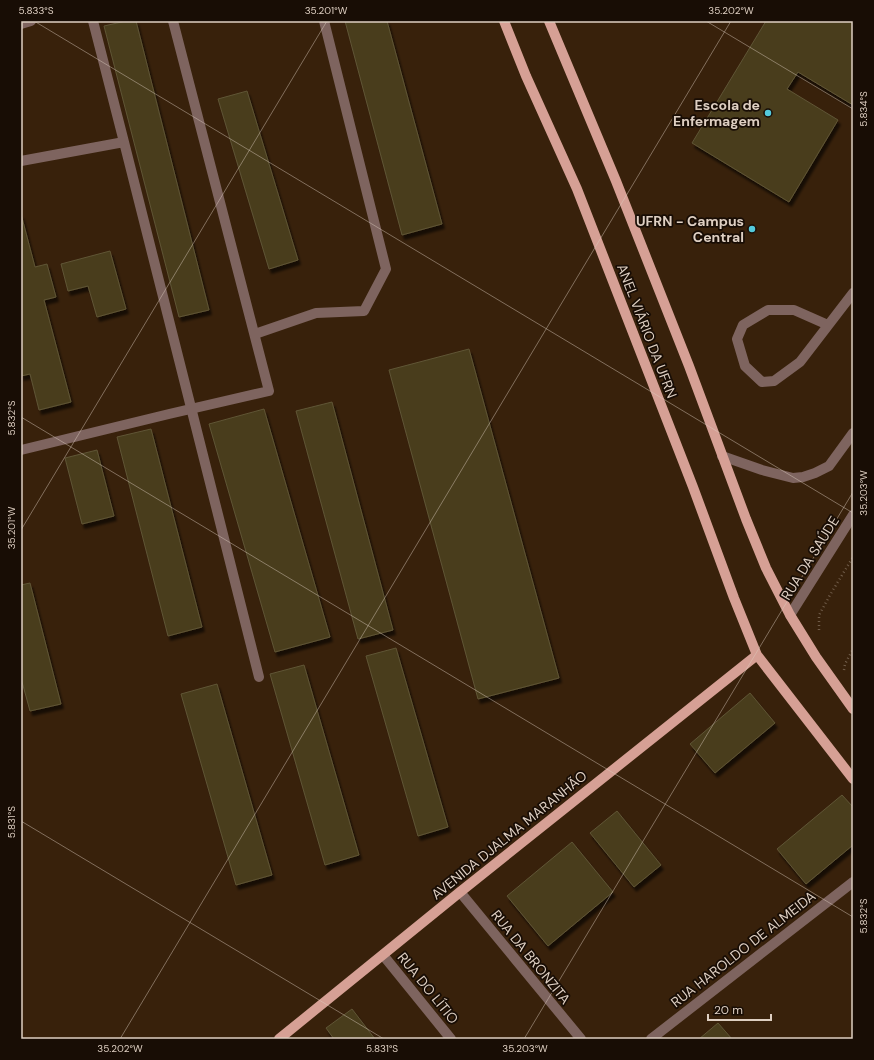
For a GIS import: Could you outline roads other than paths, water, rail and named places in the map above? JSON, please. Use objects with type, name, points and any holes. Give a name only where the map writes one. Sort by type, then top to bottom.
[{"type":"main road","name":"ANEL VIÁRIO DA UFRN","points":[[504,21],[526,76],[577,189],[757,655],[853,779]]},
{"type":"main road","name":"ANEL VIÁRIO DA UFRN","points":[[549,21],[616,181],[766,568],[790,615],[816,657],[853,708]]},
{"type":"main road","name":"AVENIDA DJALMA MARANHÃO","points":[[279,1039],[460,892],[757,655]]},
{"type":"street","points":[[21,24],[31,21]]},
{"type":"street","points":[[93,21],[259,677]]},
{"type":"street","points":[[21,450],[269,391],[172,21]]},
{"type":"street","points":[[255,334],[316,313],[364,312],[386,268],[324,21]]},
{"type":"street","points":[[21,161],[124,142]]},
{"type":"street","points":[[828,325],[794,310],[768,310],[743,325],[737,339],[745,366],[762,382],[774,381],[800,362],[853,292]]},
{"type":"street","points":[[722,456],[794,478],[803,477],[829,466],[853,433]]},
{"type":"street","name":"RUA DA SAÚDE","points":[[790,615],[853,515]]},
{"type":"street","name":"RUA HAROLDO DE ALMEIDA","points":[[651,1039],[853,882]]},
{"type":"street","name":"RUA DA BRONZITA","points":[[460,892],[581,1039]]},
{"type":"street","name":"RUA DO LÍTIO","points":[[383,955],[451,1039]]},
{"type":"place","name":"Escola de Enfermagem","points":[[768,113]]},
{"type":"place","name":"UFRN - Campus Central","points":[[752,229]]}]
